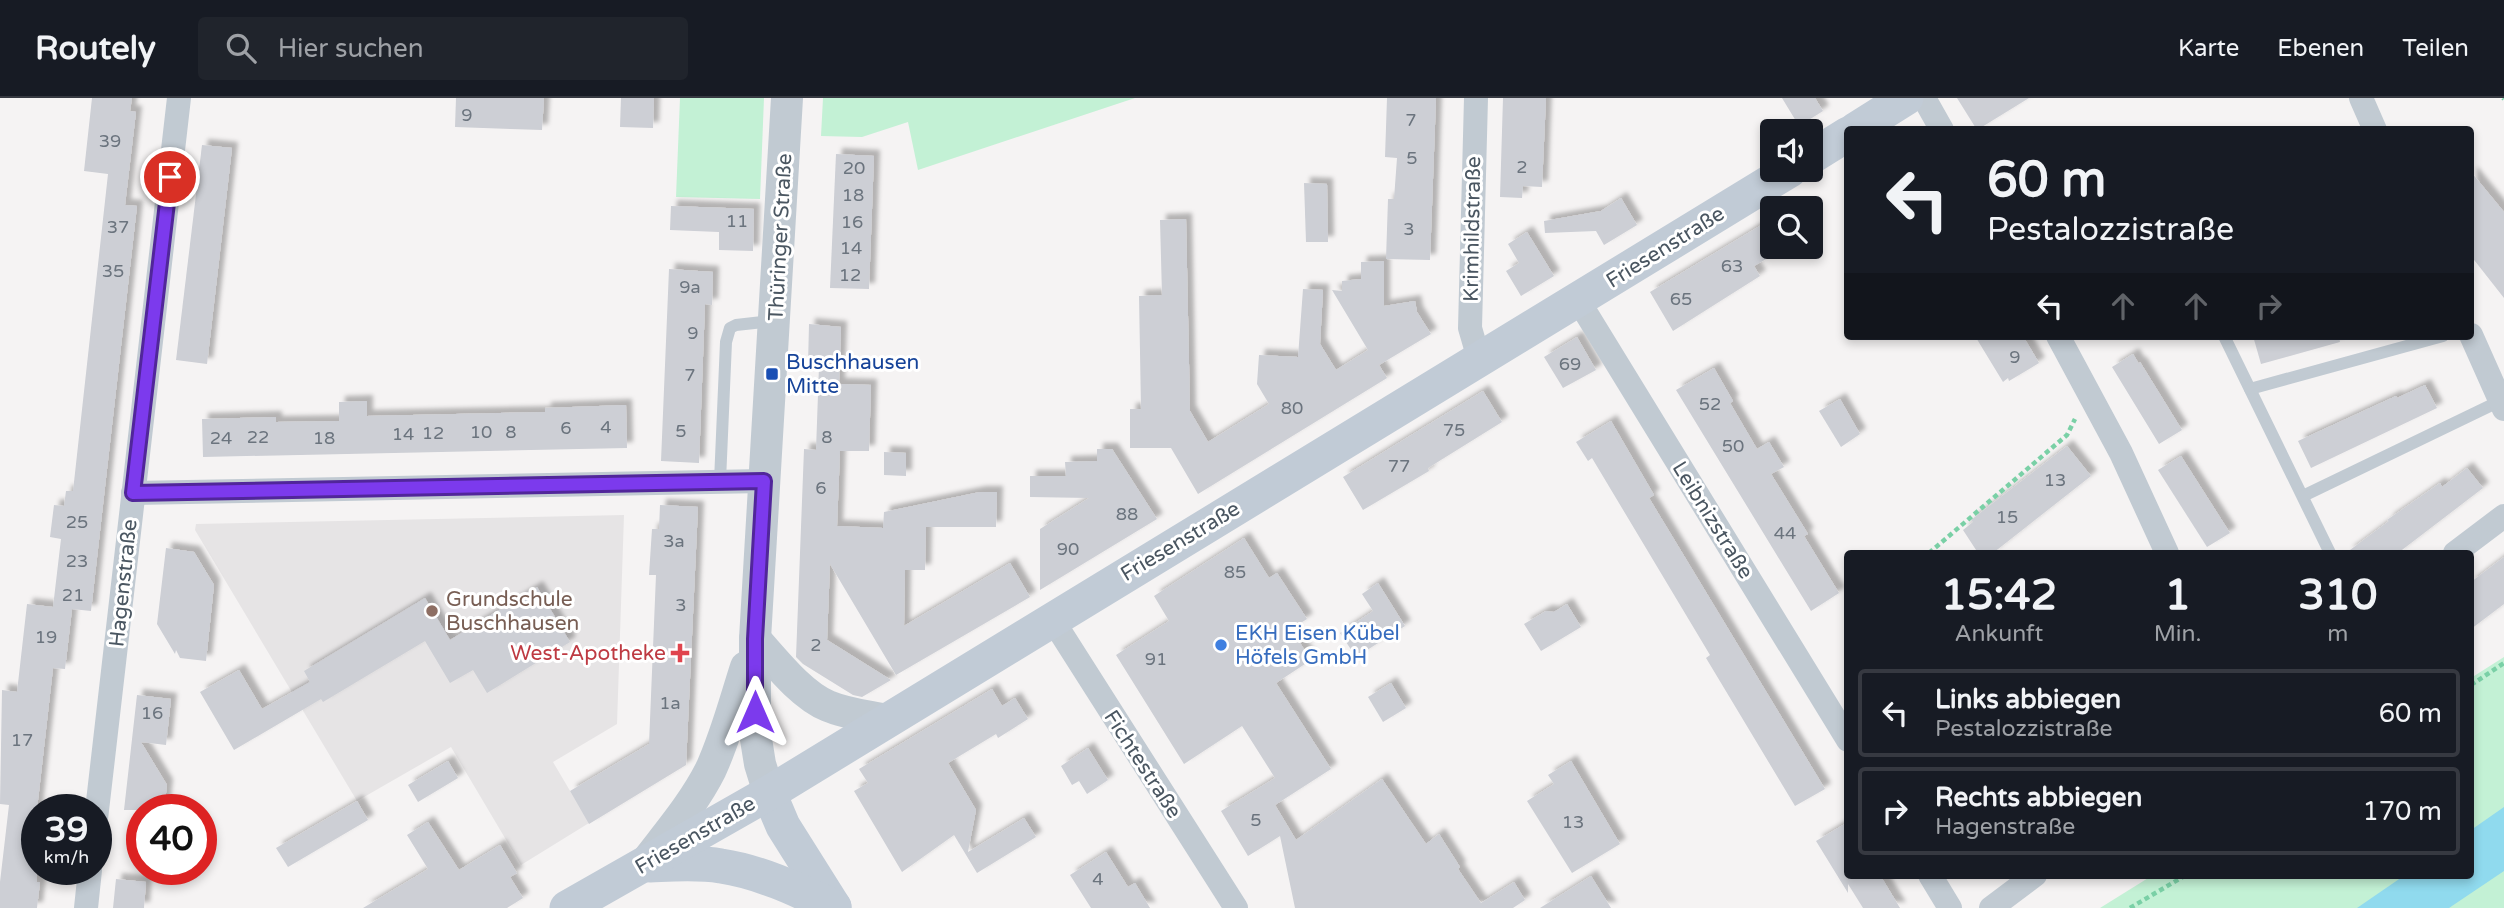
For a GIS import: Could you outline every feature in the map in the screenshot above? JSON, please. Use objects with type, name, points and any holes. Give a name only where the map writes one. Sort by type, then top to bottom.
[{"type":"main road","points":[[1862,126],[1906,98]]},
{"type":"main road","points":[[1823,150],[1844,136]]},
{"type":"main road","name":"Friesenstraße","points":[[567,908],[769,793],[1770,182]]},
{"type":"main road","points":[[769,793],[783,826],[835,907]]},
{"type":"main road","points":[[643,865],[692,863],[721,866],[752,873],[800,890],[835,907]]},
{"type":"street","name":"Hagenstraße","points":[[99,794],[179,98]]},
{"type":"street","name":"Thüringer Straße","points":[[769,793],[760,764],[755,733],[755,639],[787,98]]},
{"type":"street","name":"Krimhildstraße","points":[[1476,98],[1470,328],[1479,359]]},
{"type":"street","points":[[1924,98],[1940,126]]},
{"type":"street","points":[[2361,98],[2373,126]]},
{"type":"street","name":"Leibnizstraße","points":[[1578,300],[1844,733]]},
{"type":"street","points":[[2060,340],[2121,453],[2166,550]]},
{"type":"street","points":[[2473,340],[2502,405]]},
{"type":"street","points":[[133,493],[764,481]]},
{"type":"street","points":[[2459,550],[2504,516]]},
{"type":"street","name":"Fichtestraße","points":[[1052,619],[1236,908]]},
{"type":"street","points":[[643,865],[696,795],[710,769],[722,742],[755,639],[793,680],[825,706],[887,720]]},
{"type":"street","points":[[1932,879],[1950,908]]},
{"type":"street","points":[[1991,908],[2030,879]]},
{"type":"street","points":[[86,908],[88,885]]},
{"type":"lane","points":[[720,481],[726,342],[730,328],[775,321]]},
{"type":"lane","points":[[2226,340],[2329,550]]},
{"type":"lane","points":[[2250,389],[2428,340]]},
{"type":"lane","points":[[2303,496],[2502,405]]},
{"type":"path","points":[[1933,550],[2067,435],[2089,390]]},
{"type":"path","points":[[2474,683],[2504,663]]},
{"type":"path","points":[[2130,908],[2179,879]]},
{"type":"shaded area","name":"Grundschule Buschhausen","points":[[624,515],[617,724],[553,762],[589,823],[521,865],[451,747],[357,801],[195,530],[196,524]]},
{"type":"green space","points":[[680,98],[764,98],[760,199],[676,197]]},
{"type":"green space","points":[[823,98],[1135,98],[918,170],[908,122],[862,137],[821,136]]},
{"type":"green space","points":[[2504,657],[2504,908],[2100,908],[2147,879],[2474,879],[2474,676]]},
{"type":"water","points":[[2504,807],[2504,871],[2449,908],[2357,908],[2399,879],[2474,879],[2474,828]]},
{"type":"building","points":[[92,98],[132,98],[130,111],[136,112],[125,205],[137,206],[91,611],[72,609],[65,669],[53,668],[39,794],[21,794],[21,885],[40,885],[37,908],[0,908],[0,882],[9,805],[0,804],[2,690],[17,692],[27,604],[53,607],[61,539],[50,537],[54,505],[64,506],[66,491],[73,491],[108,174],[84,171]]},
{"type":"building","points":[[456,98],[544,98],[542,130],[455,127]]},
{"type":"building","points":[[621,98],[654,98],[653,128],[620,127]]},
{"type":"building","points":[[1387,98],[1436,98],[1430,260],[1386,259],[1388,199],[1394,199],[1397,158],[1385,157]]},
{"type":"building","points":[[1503,98],[1546,98],[1542,187],[1523,186],[1522,198],[1500,197]]},
{"type":"building","points":[[1782,98],[1815,98],[1823,111],[1810,119],[1795,119]]},
{"type":"building","points":[[1957,98],[2029,98],[1984,126],[1974,126]]},
{"type":"building","points":[[202,145],[232,148],[207,364],[176,360]]},
{"type":"building","points":[[836,154],[874,156],[869,289],[830,288]]},
{"type":"building","points":[[2474,176],[2504,212],[2504,298],[2474,260]]},
{"type":"building","points":[[1304,183],[1327,184],[1328,242],[1306,242]]},
{"type":"building","points":[[1621,198],[1637,225],[1604,245],[1596,231],[1545,233],[1544,221],[1601,211]]},
{"type":"building","points":[[671,206],[754,209],[753,251],[719,250],[719,232],[670,230]]},
{"type":"building","points":[[1186,219],[1190,411],[1208,442],[1269,404],[1257,384],[1259,355],[1298,357],[1303,289],[1323,290],[1320,344],[1336,370],[1368,350],[1332,290],[1342,291],[1342,281],[1361,279],[1361,262],[1384,261],[1384,306],[1415,301],[1417,312],[1431,334],[1379,365],[1387,378],[1198,494],[1171,448],[1130,448],[1130,409],[1141,409],[1139,296],[1162,295],[1160,220]]},
{"type":"building","points":[[1760,226],[1760,259],[1766,259],[1754,266],[1760,276],[1673,331],[1650,292]]},
{"type":"building","points":[[1527,232],[1554,276],[1521,296],[1506,271],[1519,263],[1508,244]]},
{"type":"building","points":[[669,269],[713,272],[712,305],[705,304],[699,463],[661,461]]},
{"type":"building","points":[[809,324],[841,327],[839,384],[871,385],[869,451],[840,451],[837,526],[883,528],[884,512],[980,492],[997,492],[996,527],[926,527],[925,570],[905,570],[904,626],[1010,563],[1030,597],[896,675],[830,564],[827,640],[891,680],[862,697],[853,695],[796,657],[804,449],[816,450],[819,366],[808,365]]},
{"type":"building","points":[[1577,337],[1596,370],[1563,388],[1544,357]]},
{"type":"building","points":[[1977,340],[2025,340],[2039,363],[2003,382]]},
{"type":"building","points":[[2254,340],[2340,340],[2340,342],[2261,364]]},
{"type":"building","points":[[2133,354],[2182,430],[2159,444],[2112,367]]},
{"type":"building","points":[[1714,368],[1733,401],[1730,403],[1757,449],[1769,442],[1784,467],[1771,474],[1808,534],[1804,536],[1839,593],[1811,611],[1676,390]]},
{"type":"building","points":[[2425,385],[2437,408],[2311,468],[2298,441]]},
{"type":"building","points":[[1483,391],[1502,422],[1428,468],[1429,471],[1363,510],[1343,477]]},
{"type":"building","points":[[1840,399],[1860,434],[1841,447],[1819,411]]},
{"type":"building","points":[[367,401],[367,416],[545,412],[545,408],[626,405],[627,448],[203,457],[202,419],[276,417],[276,422],[339,421],[339,402]]},
{"type":"building","points":[[1611,421],[1654,495],[1649,498],[1825,789],[1795,806],[1706,658],[1710,655],[1592,458],[1588,461],[1576,442]]},
{"type":"building","points":[[2067,446],[2091,476],[1997,550],[1976,550],[1963,530],[1973,522],[1971,520]]},
{"type":"building","points":[[1097,449],[1112,449],[1157,519],[1040,590],[1040,529],[1089,498],[1030,497],[1030,476],[1066,476],[1065,462],[1097,461]]},
{"type":"building","points":[[884,452],[906,453],[906,476],[884,475]]},
{"type":"building","points":[[2181,456],[2230,533],[2207,547],[2158,470]]},
{"type":"building","points":[[2467,468],[2483,488],[2402,550],[2350,550],[2440,483],[2442,487]]},
{"type":"building","points":[[660,505],[698,507],[686,765],[589,824],[570,791],[649,744],[656,575],[649,575],[652,529],[659,529]]},
{"type":"building","points":[[1244,538],[1269,578],[1277,573],[1307,619],[1291,629],[1311,660],[1276,683],[1331,769],[1275,805],[1296,840],[1382,779],[1426,844],[1439,834],[1481,903],[1514,882],[1525,900],[1513,908],[1295,908],[1280,836],[1248,856],[1221,811],[1275,778],[1242,726],[1184,764],[1116,655],[1169,621],[1154,596]]},
{"type":"building","points":[[166,548],[194,552],[214,585],[206,661],[180,658],[157,624]]},
{"type":"building","points":[[2504,557],[2504,604],[2474,627],[2474,580]]},
{"type":"building","points":[[1378,583],[1405,626],[1356,657],[1340,633],[1373,611],[1362,594]]},
{"type":"building","points":[[537,587],[570,642],[487,693],[473,670],[450,683],[425,641],[323,702],[321,699],[234,750],[200,692],[239,670],[262,709],[310,682],[304,671],[425,598],[450,640]]},
{"type":"building","points":[[1567,604],[1581,627],[1541,651],[1524,624],[1546,611],[1554,612]]},
{"type":"building","points":[[1391,683],[1406,708],[1383,722],[1368,697]]},
{"type":"building","points":[[992,689],[1002,706],[1015,698],[1028,719],[998,738],[996,734],[948,763],[976,810],[968,852],[1024,818],[1036,837],[977,873],[954,835],[902,872],[854,791],[868,783],[859,769]]},
{"type":"building","points":[[137,695],[171,699],[166,745],[141,742],[167,785],[166,794],[126,794],[124,810]]},
{"type":"building","points":[[1088,748],[1108,780],[1087,794],[1079,781],[1072,785],[1061,766]]},
{"type":"building","points":[[448,761],[458,778],[418,802],[408,785]]},
{"type":"building","points":[[1571,761],[1620,844],[1572,873],[1527,801],[1554,784],[1548,775]]},
{"type":"building","points":[[357,801],[368,820],[288,867],[276,848]]},
{"type":"building","points":[[428,822],[459,870],[500,845],[517,873],[510,877],[523,898],[507,908],[363,908],[428,869],[407,835]]},
{"type":"building","points":[[1844,824],[1844,879],[1882,879],[1900,908],[1863,908],[1848,884],[1848,893],[1816,841]]},
{"type":"building","points":[[1106,852],[1128,887],[1135,883],[1150,908],[1091,908],[1070,875]]},
{"type":"building","points":[[1591,876],[1611,908],[1540,908]]},
{"type":"building","points":[[116,879],[126,880],[126,885],[146,885],[144,908],[113,908]]},
{"type":"place","name":"Buschhausen Mitte","points":[[772,374]]},
{"type":"place","name":"Grundschule Buschhausen","points":[[432,611]]},
{"type":"place","name":"EKH Eisen Kübel Höfels GmbH","points":[[1221,645]]},
{"type":"place","name":"West-Apotheke","points":[[680,653]]},
{"type":"route","points":[[170,177],[133,493],[764,481],[755,639],[755,712]]}]
